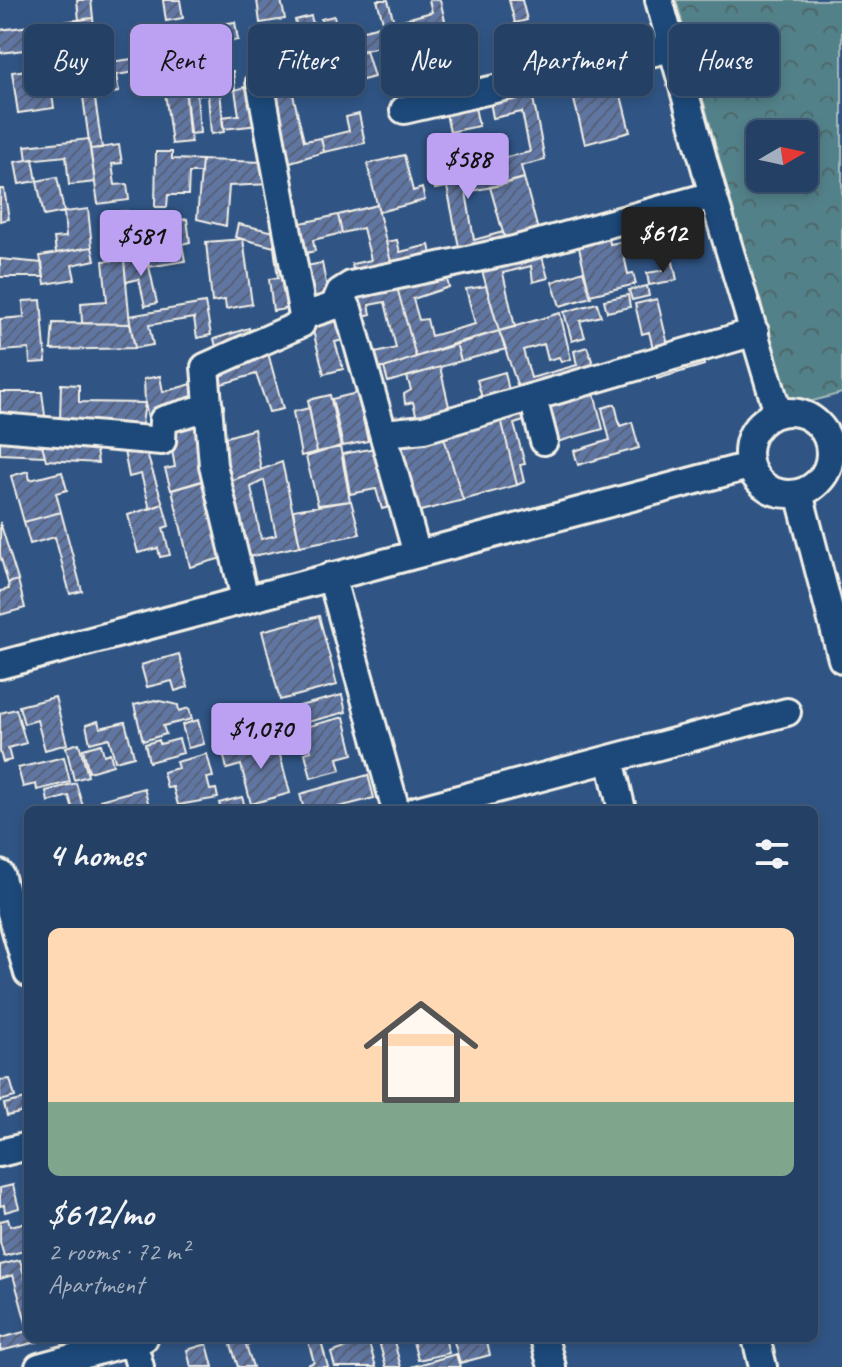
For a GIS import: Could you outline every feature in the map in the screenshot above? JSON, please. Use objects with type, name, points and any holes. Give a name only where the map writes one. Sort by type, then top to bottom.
[{"type":"street","points":[[659,0],[669,37]]},
{"type":"street","points":[[404,110],[669,49]]},
{"type":"street","points":[[245,599],[213,465],[205,367],[281,335],[301,324],[303,316],[263,96]]},
{"type":"street","points":[[685,96],[778,413]]},
{"type":"street","points":[[303,316],[334,306],[340,292],[351,285],[514,250],[713,195]]},
{"type":"street","points":[[340,292],[348,309],[417,554]]},
{"type":"street","points":[[384,433],[424,429],[755,332]]},
{"type":"street","points":[[533,398],[544,441]]},
{"type":"street","points":[[0,427],[162,441],[163,420],[209,407]]},
{"type":"street","points":[[791,411],[804,415],[816,421],[835,440],[826,471],[818,483],[799,493],[779,493],[766,488],[749,466],[750,439],[756,427],[778,413],[791,411]]},
{"type":"street","points":[[0,665],[749,466]]},
{"type":"street","points":[[799,493],[842,659]]},
{"type":"street","points":[[331,576],[395,806]]},
{"type":"street","points":[[432,806],[787,712]]},
{"type":"street","points":[[610,759],[621,806]]},
{"type":"street","points":[[0,874],[24,957]]},
{"type":"street","points":[[0,1153],[24,1147]]},
{"type":"street","points":[[39,1367],[126,1342]]},
{"type":"street","points":[[136,1342],[140,1367]]},
{"type":"street","points":[[545,1342],[552,1367]]},
{"type":"street","points":[[757,1342],[763,1367]]},
{"type":"green space","points":[[676,0],[842,0],[842,393],[787,408],[702,96],[779,96],[779,24],[683,24]]},
{"type":"building","points":[[77,0],[91,0],[93,18],[79,20]]},
{"type":"building","points":[[163,0],[180,0],[183,18],[166,21]]},
{"type":"building","points":[[257,0],[281,0],[285,19],[260,23]]},
{"type":"building","points":[[377,0],[388,0],[394,22],[384,24]]},
{"type":"building","points":[[429,0],[440,0],[446,24],[387,24],[432,12]]},
{"type":"building","points":[[509,0],[522,0],[527,20],[515,23]]},
{"type":"building","points":[[311,16],[313,24],[296,24],[295,20]]},
{"type":"building","points":[[334,16],[336,24],[322,24],[321,19]]},
{"type":"building","points":[[93,18],[94,24],[46,24]]},
{"type":"building","points":[[235,22],[238,40],[232,41],[232,24],[222,24]]},
{"type":"building","points":[[381,26],[381,46],[365,50],[365,30]]},
{"type":"building","points":[[24,27],[24,50],[0,53],[0,30]]},
{"type":"building","points":[[365,50],[374,77],[365,79]]},
{"type":"building","points":[[130,59],[130,73],[116,75],[119,92],[114,93],[114,61]]},
{"type":"building","points":[[24,70],[24,96],[52,96],[54,108],[18,113],[12,72]]},
{"type":"building","points":[[248,86],[248,96],[255,96],[259,125],[223,129],[222,117],[239,115],[235,90]]},
{"type":"building","points":[[83,96],[95,96],[102,148],[90,149]]},
{"type":"building","points":[[165,96],[186,96],[191,142],[172,144]]},
{"type":"building","points":[[186,96],[197,96],[200,133],[189,134]]},
{"type":"building","points":[[208,96],[220,96],[224,132],[211,134]]},
{"type":"building","points":[[271,96],[293,96],[304,141],[321,138],[324,152],[287,163]]},
{"type":"building","points":[[533,96],[545,160],[521,166],[524,178],[502,185],[497,159],[530,152],[522,112],[493,118],[490,101]]},
{"type":"building","points":[[573,96],[621,96],[630,132],[585,144]]},
{"type":"building","points":[[474,103],[479,126],[450,132],[445,109]]},
{"type":"building","points":[[359,114],[365,143],[324,152],[321,138],[349,131],[346,117]]},
{"type":"building","points":[[89,139],[95,182],[69,185],[66,156],[27,160],[25,146]]},
{"type":"building","points":[[119,145],[122,163],[112,164],[115,185],[127,184],[129,200],[98,204],[90,149]]},
{"type":"building","points":[[156,152],[172,152],[172,159],[202,160],[201,173],[189,173],[188,195],[168,195],[167,207],[155,207]]},
{"type":"building","points":[[404,155],[413,191],[422,188],[425,200],[379,212],[367,164]]},
{"type":"building","points":[[33,159],[37,181],[19,184],[15,162]]},
{"type":"building","points":[[202,160],[269,162],[270,184],[229,186],[226,226],[197,219]]},
{"type":"building","points":[[487,162],[489,171],[499,170],[502,185],[466,192],[474,240],[503,232],[506,243],[460,252],[447,187],[435,189],[432,172]]},
{"type":"building","points":[[57,177],[64,212],[44,216],[37,181]]},
{"type":"building","points":[[524,178],[539,234],[506,243],[490,187]]},
{"type":"building","points":[[0,189],[4,189],[9,219],[0,221]]},
{"type":"building","points":[[377,205],[392,266],[354,275],[352,264],[371,260],[363,228],[342,233],[338,215]]},
{"type":"building","points":[[88,209],[92,247],[56,253],[54,238],[66,237],[64,212]]},
{"type":"building","points":[[127,211],[133,259],[124,260],[118,212]]},
{"type":"building","points":[[338,215],[342,233],[313,240],[315,251],[298,255],[292,225]]},
{"type":"building","points":[[187,219],[190,242],[182,244],[185,261],[148,267],[142,226]]},
{"type":"building","points":[[238,224],[275,232],[274,247],[235,237]]},
{"type":"building","points":[[608,232],[610,244],[621,242],[628,274],[633,273],[636,284],[590,295],[577,239]]},
{"type":"building","points":[[243,239],[252,304],[226,309],[225,300],[212,302],[206,242]]},
{"type":"building","points":[[397,240],[400,252],[429,245],[432,257],[392,266],[386,242]]},
{"type":"building","points":[[289,245],[297,307],[273,311],[269,279],[278,278],[274,247]]},
{"type":"building","points":[[539,246],[548,278],[533,282],[531,266],[503,273],[515,327],[499,331],[479,260]]},
{"type":"building","points":[[92,247],[95,260],[72,265],[75,279],[45,284],[40,256]]},
{"type":"building","points":[[147,257],[157,303],[145,306],[139,279],[126,282],[124,260]]},
{"type":"building","points":[[0,259],[42,263],[44,277],[0,277]]},
{"type":"building","points":[[124,260],[130,324],[82,323],[81,303],[107,301],[103,261]]},
{"type":"building","points":[[673,262],[677,280],[649,285],[647,273],[665,270],[664,264]]},
{"type":"building","points":[[322,263],[330,304],[308,309],[301,267]]},
{"type":"building","points":[[583,271],[591,297],[560,306],[552,282]]},
{"type":"building","points":[[445,272],[449,287],[413,299],[419,320],[427,319],[431,336],[475,324],[466,289],[486,286],[499,331],[416,357],[395,280]]},
{"type":"building","points":[[395,280],[416,357],[384,368],[370,368],[368,355],[396,348],[385,302],[369,305],[371,314],[356,318],[349,291]]},
{"type":"building","points":[[647,286],[649,296],[632,300],[629,290]]},
{"type":"building","points":[[628,295],[630,307],[607,312],[604,300]]},
{"type":"building","points":[[657,299],[669,349],[654,353],[649,332],[642,334],[635,304]]},
{"type":"building","points":[[41,300],[46,362],[30,363],[29,349],[1,351],[0,319],[24,317],[23,301]]},
{"type":"building","points":[[205,303],[211,335],[197,338],[194,318],[149,325],[153,345],[135,348],[129,316]]},
{"type":"building","points":[[597,303],[601,316],[580,321],[585,337],[572,341],[564,312]]},
{"type":"building","points":[[342,307],[352,338],[335,342],[343,369],[324,374],[312,327]]},
{"type":"building","points":[[560,313],[571,359],[561,362],[559,357],[548,360],[544,344],[523,350],[531,378],[577,365],[574,351],[587,347],[597,374],[522,399],[499,331]]},
{"type":"building","points":[[53,323],[130,324],[135,348],[51,350]]},
{"type":"building","points":[[249,328],[254,344],[219,358],[214,339]]},
{"type":"building","points":[[499,331],[506,349],[461,361],[456,343]]},
{"type":"building","points":[[456,343],[461,361],[388,382],[384,368]]},
{"type":"building","points":[[267,349],[283,409],[269,412],[256,374],[215,386],[213,367]]},
{"type":"building","points":[[701,353],[704,365],[657,379],[654,366]]},
{"type":"building","points":[[440,367],[451,415],[418,422],[413,402],[405,404],[404,394],[411,390],[407,377]]},
{"type":"building","points":[[505,372],[509,391],[482,398],[477,380]]},
{"type":"building","points":[[160,376],[163,392],[199,382],[204,404],[148,418],[144,379]]},
{"type":"building","points":[[591,381],[603,429],[550,444],[536,399]]},
{"type":"building","points":[[61,384],[79,385],[79,402],[145,403],[142,424],[60,421]]},
{"type":"building","points":[[0,392],[42,392],[45,416],[0,416]]},
{"type":"building","points":[[357,393],[368,441],[343,446],[332,399]]},
{"type":"building","points":[[330,395],[341,447],[317,452],[308,400]]},
{"type":"building","points":[[530,402],[534,418],[514,424],[525,464],[520,465],[524,482],[517,485],[499,410]]},
{"type":"building","points":[[615,404],[620,426],[632,422],[639,448],[578,465],[574,451],[610,440],[602,408]]},
{"type":"building","points":[[309,408],[317,452],[301,456],[293,412]]},
{"type":"building","points":[[499,410],[517,485],[463,500],[441,428]]},
{"type":"building","points":[[204,414],[208,479],[171,490],[165,469],[175,467],[167,422]]},
{"type":"building","points":[[441,428],[463,500],[409,514],[389,441]]},
{"type":"building","points":[[254,429],[261,470],[227,482],[220,439]]},
{"type":"building","points":[[0,436],[41,441],[45,456],[0,454]]},
{"type":"building","points":[[41,441],[95,444],[98,463],[46,460]]},
{"type":"building","points":[[123,446],[145,448],[163,504],[150,509],[141,474],[129,477]]},
{"type":"building","points":[[340,446],[350,501],[318,505],[306,457]]},
{"type":"building","points":[[386,446],[401,504],[382,509],[376,489],[350,494],[343,454]]},
{"type":"building","points":[[282,462],[300,546],[244,558],[227,482]],"holes":[[[264,480],[276,535],[261,539],[251,487]]]},
{"type":"building","points":[[28,471],[30,480],[62,472],[67,490],[56,493],[61,512],[24,522],[11,476]]},
{"type":"building","points":[[207,480],[229,556],[190,567],[172,490]]},
{"type":"building","points":[[351,501],[360,534],[300,546],[293,510]]},
{"type":"building","points":[[163,504],[169,526],[163,528],[170,555],[160,557],[158,548],[138,553],[128,515]]},
{"type":"building","points":[[61,512],[82,591],[70,594],[55,537],[30,544],[24,522]]},
{"type":"building","points":[[0,522],[18,580],[8,583],[0,555]]},
{"type":"building","points":[[18,580],[25,608],[0,615],[0,591],[9,589],[8,583]]},
{"type":"building","points":[[319,616],[337,685],[280,700],[262,631]]},
{"type":"building","points":[[179,654],[188,687],[175,691],[172,681],[147,687],[141,665]]},
{"type":"building","points":[[342,695],[346,712],[285,728],[280,711]]},
{"type":"building","points":[[55,697],[67,744],[45,750],[37,720],[24,724],[19,706]]},
{"type":"building","points":[[155,700],[178,705],[179,711],[189,708],[192,719],[163,726],[166,734],[143,741],[134,705]]},
{"type":"building","points":[[16,709],[26,743],[8,748],[11,760],[3,762],[0,713]]},
{"type":"building","points":[[344,717],[353,754],[338,758],[341,770],[311,778],[305,753],[311,751],[305,727]]},
{"type":"building","points":[[198,720],[204,744],[188,748],[182,725]]},
{"type":"building","points":[[98,721],[100,728],[125,722],[134,756],[115,761],[109,738],[90,743],[86,725]]},
{"type":"building","points":[[179,739],[183,753],[149,762],[145,744]]},
{"type":"building","points":[[276,740],[290,793],[251,804],[241,765],[227,769],[224,757],[238,753],[237,750]]},
{"type":"building","points":[[79,743],[88,776],[74,780],[66,747]]},
{"type":"building","points":[[101,744],[104,755],[110,753],[113,765],[89,772],[83,749]]},
{"type":"building","points":[[207,754],[213,777],[207,778],[210,790],[216,789],[218,798],[178,805],[173,787],[167,788],[163,772],[178,768],[176,762]]},
{"type":"building","points":[[64,757],[70,782],[37,790],[36,784],[23,787],[18,768]]},
{"type":"building","points":[[368,775],[374,798],[343,806],[303,806],[300,794]]},
{"type":"building","points":[[76,783],[83,806],[72,806],[69,796],[48,802],[46,791]]},
{"type":"building","points":[[144,788],[149,806],[102,806],[100,800]]},
{"type":"building","points":[[242,797],[245,806],[220,806],[219,803]]},
{"type":"building","points":[[10,1079],[15,1097],[0,1101],[0,1080]]},
{"type":"building","points":[[24,1099],[24,1112],[7,1116],[4,1104]]},
{"type":"building","points":[[13,1185],[19,1208],[5,1212],[4,1205],[0,1206],[0,1188]]},
{"type":"building","points":[[8,1219],[10,1226],[23,1223],[24,1251],[4,1256],[0,1221]]},
{"type":"building","points":[[20,1260],[24,1275],[24,1315],[13,1275],[0,1279],[0,1265]]},
{"type":"building","points":[[24,1332],[24,1342],[37,1342],[0,1351],[0,1338]]},
{"type":"building","points":[[230,1342],[256,1342],[246,1345],[253,1367],[238,1367]]},
{"type":"building","points":[[308,1342],[321,1342],[328,1367],[304,1367],[314,1362]]},
{"type":"building","points":[[369,1342],[376,1367],[335,1367],[331,1353]]},
{"type":"building","points":[[379,1342],[394,1342],[401,1367],[386,1367]]},
{"type":"building","points":[[413,1342],[446,1342],[449,1353],[418,1360]]},
{"type":"building","points":[[454,1342],[487,1342],[490,1355],[460,1363]]},
{"type":"building","points":[[207,1344],[213,1367],[191,1367],[187,1350]]},
{"type":"building","points":[[456,1354],[460,1367],[411,1367]]}]
